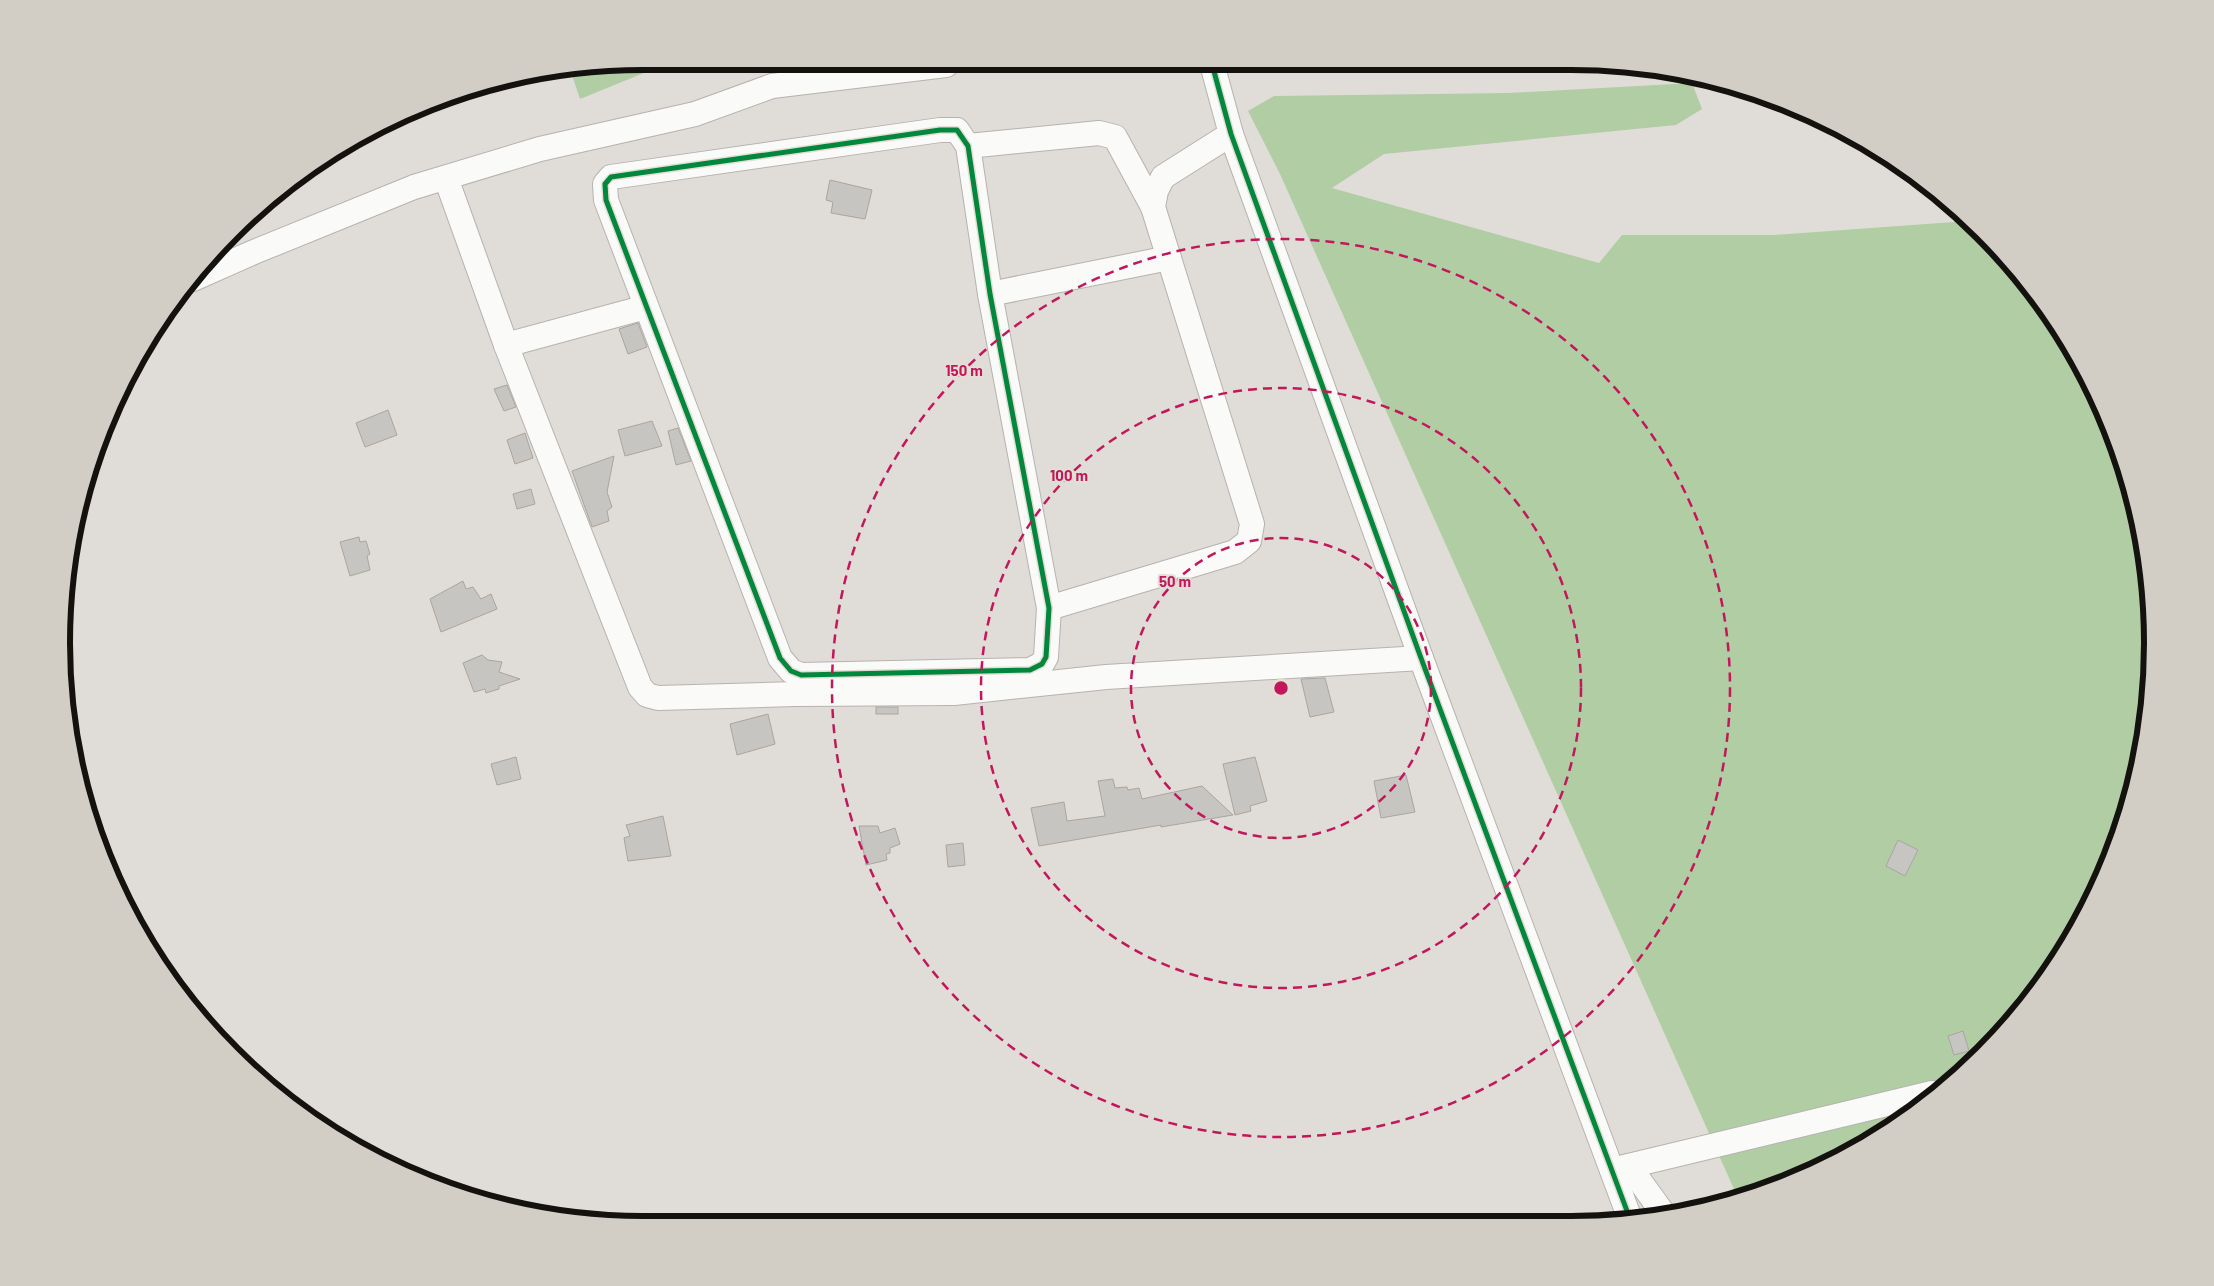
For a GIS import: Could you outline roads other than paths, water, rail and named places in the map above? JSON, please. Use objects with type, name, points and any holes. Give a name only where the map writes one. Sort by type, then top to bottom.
[{"type":"street","points":[[205,274],[387,198],[540,148],[695,114],[772,76],[867,70]]},
{"type":"street","points":[[1214,70],[1231,134],[1421,658],[1620,1168],[1629,1213]]},
{"type":"street","points":[[940,130],[957,130],[968,146],[990,294],[1049,608],[1046,657],[1042,664],[1030,670],[801,675],[791,671],[780,658],[606,200],[605,184],[611,177],[940,130]]},
{"type":"street","points":[[968,146],[1098,133],[1115,137],[1153,207],[1252,524],[1249,541],[1235,552],[1049,608]]},
{"type":"street","points":[[1153,207],[1156,190],[1164,177],[1231,134]]},
{"type":"street","points":[[446,178],[506,346],[640,687],[647,695],[658,698],[795,694],[954,693],[1106,677],[1421,658]]},
{"type":"street","points":[[990,294],[1169,258]]},
{"type":"street","points":[[506,346],[646,307]]},
{"type":"street","points":[[1620,1168],[1924,1095]]},
{"type":"street","points":[[1620,1168],[1659,1209]]}]
